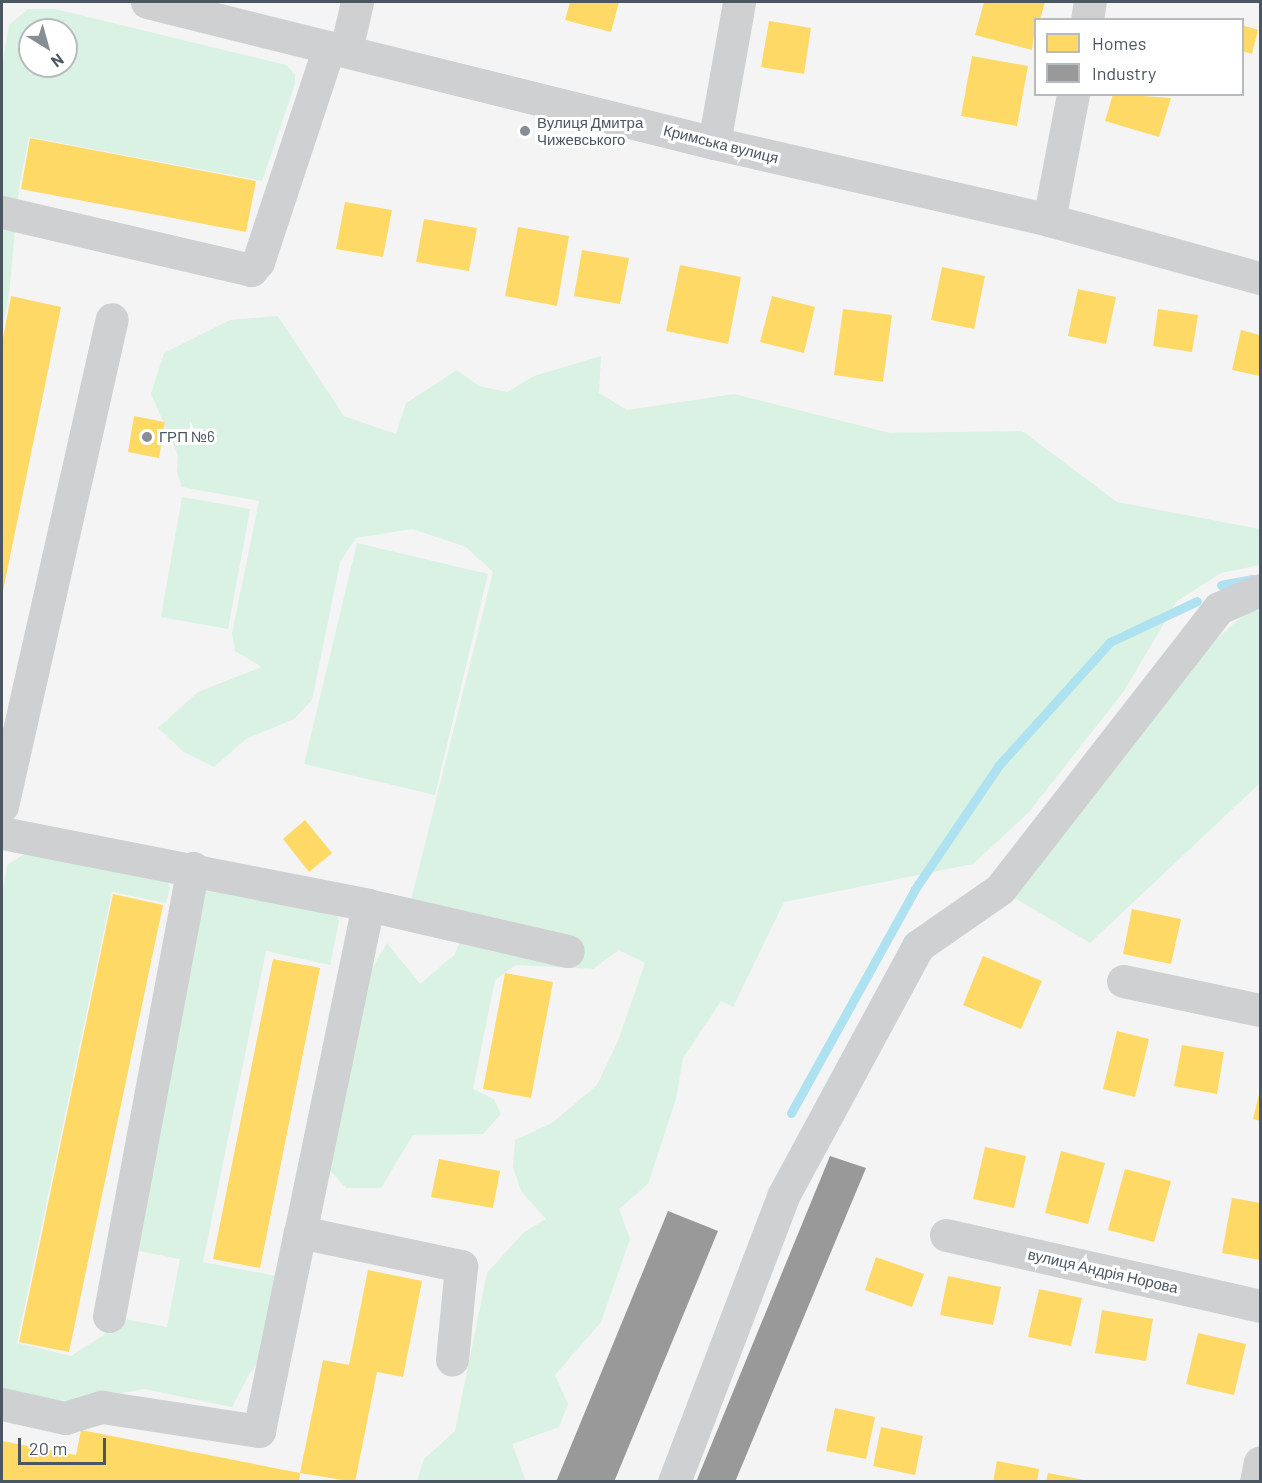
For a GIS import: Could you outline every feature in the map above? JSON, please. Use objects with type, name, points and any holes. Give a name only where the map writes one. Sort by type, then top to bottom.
[{"type":"street","name":"Кримська вулиця","points":[[147,2],[714,143],[1049,220],[1260,278]]},
{"type":"street","points":[[2,212],[251,270],[258,262],[337,49],[357,2]]},
{"type":"street","points":[[714,143],[739,2]]},
{"type":"street","points":[[1087,18],[1090,2]]},
{"type":"street","points":[[1049,220],[1073,96]]},
{"type":"street","points":[[2,806],[112,319]]},
{"type":"street","points":[[674,1477],[783,1196],[918,946],[1000,889],[1219,608],[1260,590]]},
{"type":"street","points":[[2,833],[193,868],[368,904],[568,951]]},
{"type":"street","points":[[109,1316],[193,868]]},
{"type":"street","points":[[2,1404],[65,1418],[102,1407],[259,1431],[368,904]]},
{"type":"street","points":[[1123,981],[1260,1010]]},
{"type":"street","points":[[300,1232],[461,1266],[452,1360]]},
{"type":"street","name":"вулиця Андрія Норова","points":[[946,1235],[1260,1306]]},
{"type":"street","points":[[1256,1482],[1260,1462]]},
{"type":"green space","points":[[28,9],[55,9],[286,65],[295,74],[295,84],[262,181],[29,137],[19,188],[9,295],[2,332],[2,65],[9,25]]},
{"type":"green space","points":[[278,316],[344,416],[396,434],[406,403],[457,370],[479,386],[507,392],[534,376],[601,356],[599,393],[627,410],[734,394],[890,433],[1022,431],[1117,502],[1260,529],[1260,565],[1221,573],[1177,601],[1124,691],[1029,812],[973,864],[784,902],[733,1007],[721,1001],[683,1058],[676,1099],[648,1184],[619,1209],[630,1239],[601,1322],[555,1375],[568,1404],[559,1427],[512,1444],[526,1481],[417,1481],[424,1459],[455,1431],[487,1273],[523,1233],[546,1219],[521,1191],[513,1167],[515,1140],[552,1123],[597,1085],[618,1041],[645,963],[619,950],[593,969],[516,965],[495,980],[473,1089],[494,1099],[501,1114],[483,1134],[413,1135],[381,1188],[346,1188],[324,1164],[359,991],[387,943],[420,984],[454,955],[472,917],[411,900],[493,572],[466,547],[412,529],[356,538],[340,562],[312,700],[294,719],[246,739],[214,767],[184,752],[158,728],[198,692],[262,667],[235,651],[232,633],[259,501],[182,487],[177,472],[178,455],[151,394],[164,353],[230,320]]},
{"type":"green space","points":[[182,497],[250,509],[228,629],[161,617]]},
{"type":"green space","points":[[357,543],[488,574],[435,795],[304,764]]},
{"type":"green space","points":[[1260,610],[1260,783],[1090,943],[1013,897],[1206,648],[1247,612]]},
{"type":"green space","points":[[26,853],[168,882],[170,888],[166,903],[112,892],[17,1343],[71,1356],[104,1335],[109,1316],[167,1327],[180,1259],[133,1250],[200,888],[335,909],[339,921],[330,965],[266,951],[203,1262],[281,1277],[267,1352],[250,1373],[232,1407],[144,1389],[74,1402],[2,1392],[2,895],[7,865]]},
{"type":"building: Homes","points":[[570,2],[619,2],[611,32],[565,20]]},
{"type":"building: Homes","points":[[984,2],[1045,2],[1041,18],[1034,18],[1032,50],[975,35]]},
{"type":"building: Homes","points":[[769,21],[811,28],[804,74],[761,67]]},
{"type":"building: Homes","points":[[1244,26],[1258,30],[1252,54],[1244,52]]},
{"type":"building: Homes","points":[[972,56],[1028,66],[1017,126],[961,116]]},
{"type":"building: Homes","points":[[1112,96],[1171,98],[1159,137],[1105,121]]},
{"type":"building: Homes","points":[[30,138],[256,181],[246,232],[21,189]]},
{"type":"building: Homes","points":[[345,202],[392,210],[383,257],[336,249]]},
{"type":"building: Homes","points":[[424,219],[477,228],[469,271],[416,262]]},
{"type":"building: Homes","points":[[518,227],[569,236],[557,306],[505,296]]},
{"type":"building: Homes","points":[[582,250],[629,258],[620,304],[574,296]]},
{"type":"building: Homes","points":[[680,265],[741,277],[728,344],[666,331]]},
{"type":"building: Homes","points":[[942,267],[985,276],[974,329],[931,320]]},
{"type":"building: Homes","points":[[1078,289],[1116,297],[1106,344],[1068,336]]},
{"type":"building: Homes","points":[[11,296],[61,307],[3,591],[2,343]]},
{"type":"building: Homes","points":[[772,296],[815,307],[804,353],[760,342]]},
{"type":"building: Homes","points":[[843,309],[892,315],[883,382],[834,375]]},
{"type":"building: Homes","points":[[1158,309],[1198,315],[1192,352],[1153,346]]},
{"type":"building: Homes","points":[[1241,330],[1260,335],[1260,376],[1232,370]]},
{"type":"building: Homes","name":"ГРП №6","points":[[134,416],[165,422],[159,458],[128,452]]},
{"type":"building: Homes","points":[[305,820],[332,853],[309,872],[283,839]]},
{"type":"building: Homes","points":[[113,894],[163,905],[69,1352],[19,1342]]},
{"type":"building: Homes","points":[[1132,909],[1181,919],[1171,964],[1123,954]]},
{"type":"building: Homes","points":[[983,956],[1042,981],[1021,1029],[963,1005]]},
{"type":"building: Homes","points":[[273,959],[320,968],[260,1268],[213,1259]]},
{"type":"building: Homes","points":[[505,973],[553,982],[531,1098],[483,1089]]},
{"type":"building: Homes","points":[[1117,1031],[1149,1039],[1135,1097],[1103,1089]]},
{"type":"building: Homes","points":[[1182,1045],[1224,1052],[1217,1094],[1174,1086]]},
{"type":"building: Homes","points":[[1260,1090],[1260,1121],[1253,1119]]},
{"type":"building: Homes","points":[[985,1147],[1026,1156],[1014,1208],[973,1199]]},
{"type":"building: Homes","points":[[1061,1151],[1105,1163],[1088,1224],[1045,1213]]},
{"type":"building: Homes","points":[[439,1159],[500,1171],[493,1208],[431,1197]]},
{"type":"building: Homes","points":[[1125,1169],[1171,1181],[1154,1242],[1108,1230]]},
{"type":"building: Homes","points":[[1232,1198],[1260,1203],[1260,1260],[1222,1253]]},
{"type":"building: Homes","points":[[876,1257],[924,1274],[912,1307],[865,1290]]},
{"type":"building: Homes","points":[[368,1270],[422,1281],[403,1377],[377,1372],[355,1482],[300,1473],[323,1360],[349,1365]]},
{"type":"building: Homes","points":[[948,1276],[1001,1287],[993,1325],[940,1315]]},
{"type":"building: Homes","points":[[1039,1289],[1082,1298],[1071,1346],[1028,1337]]},
{"type":"building: Homes","points":[[1102,1310],[1153,1319],[1146,1361],[1095,1353]]},
{"type":"building: Homes","points":[[1198,1333],[1246,1344],[1234,1395],[1186,1384]]},
{"type":"building: Homes","points":[[835,1408],[875,1417],[866,1459],[826,1451]]},
{"type":"building: Homes","points":[[881,1427],[923,1436],[915,1475],[873,1466]]},
{"type":"building: Homes","points":[[81,1430],[300,1473],[299,1482],[2,1482],[2,1441],[76,1455]]},
{"type":"building: Homes","points":[[997,1461],[1039,1469],[1037,1482],[993,1482]]},
{"type":"building: Homes","points":[[1048,1473],[1084,1480],[1084,1482],[1046,1482]]},
{"type":"building: Industry","points":[[830,1156],[866,1168],[735,1482],[696,1482]]},
{"type":"building: Industry","points":[[668,1211],[718,1231],[614,1482],[556,1482]]},
{"type":"waterway","points":[[1221,585],[1252,579]]},
{"type":"waterway","points":[[791,1113],[915,889],[999,765],[1110,642],[1197,601]]},
{"type":"place","name":"Вулиця Дмитра Чижевського","points":[[525,131]]},
{"type":"place","name":"ГРП №6","points":[[147,437]]}]
